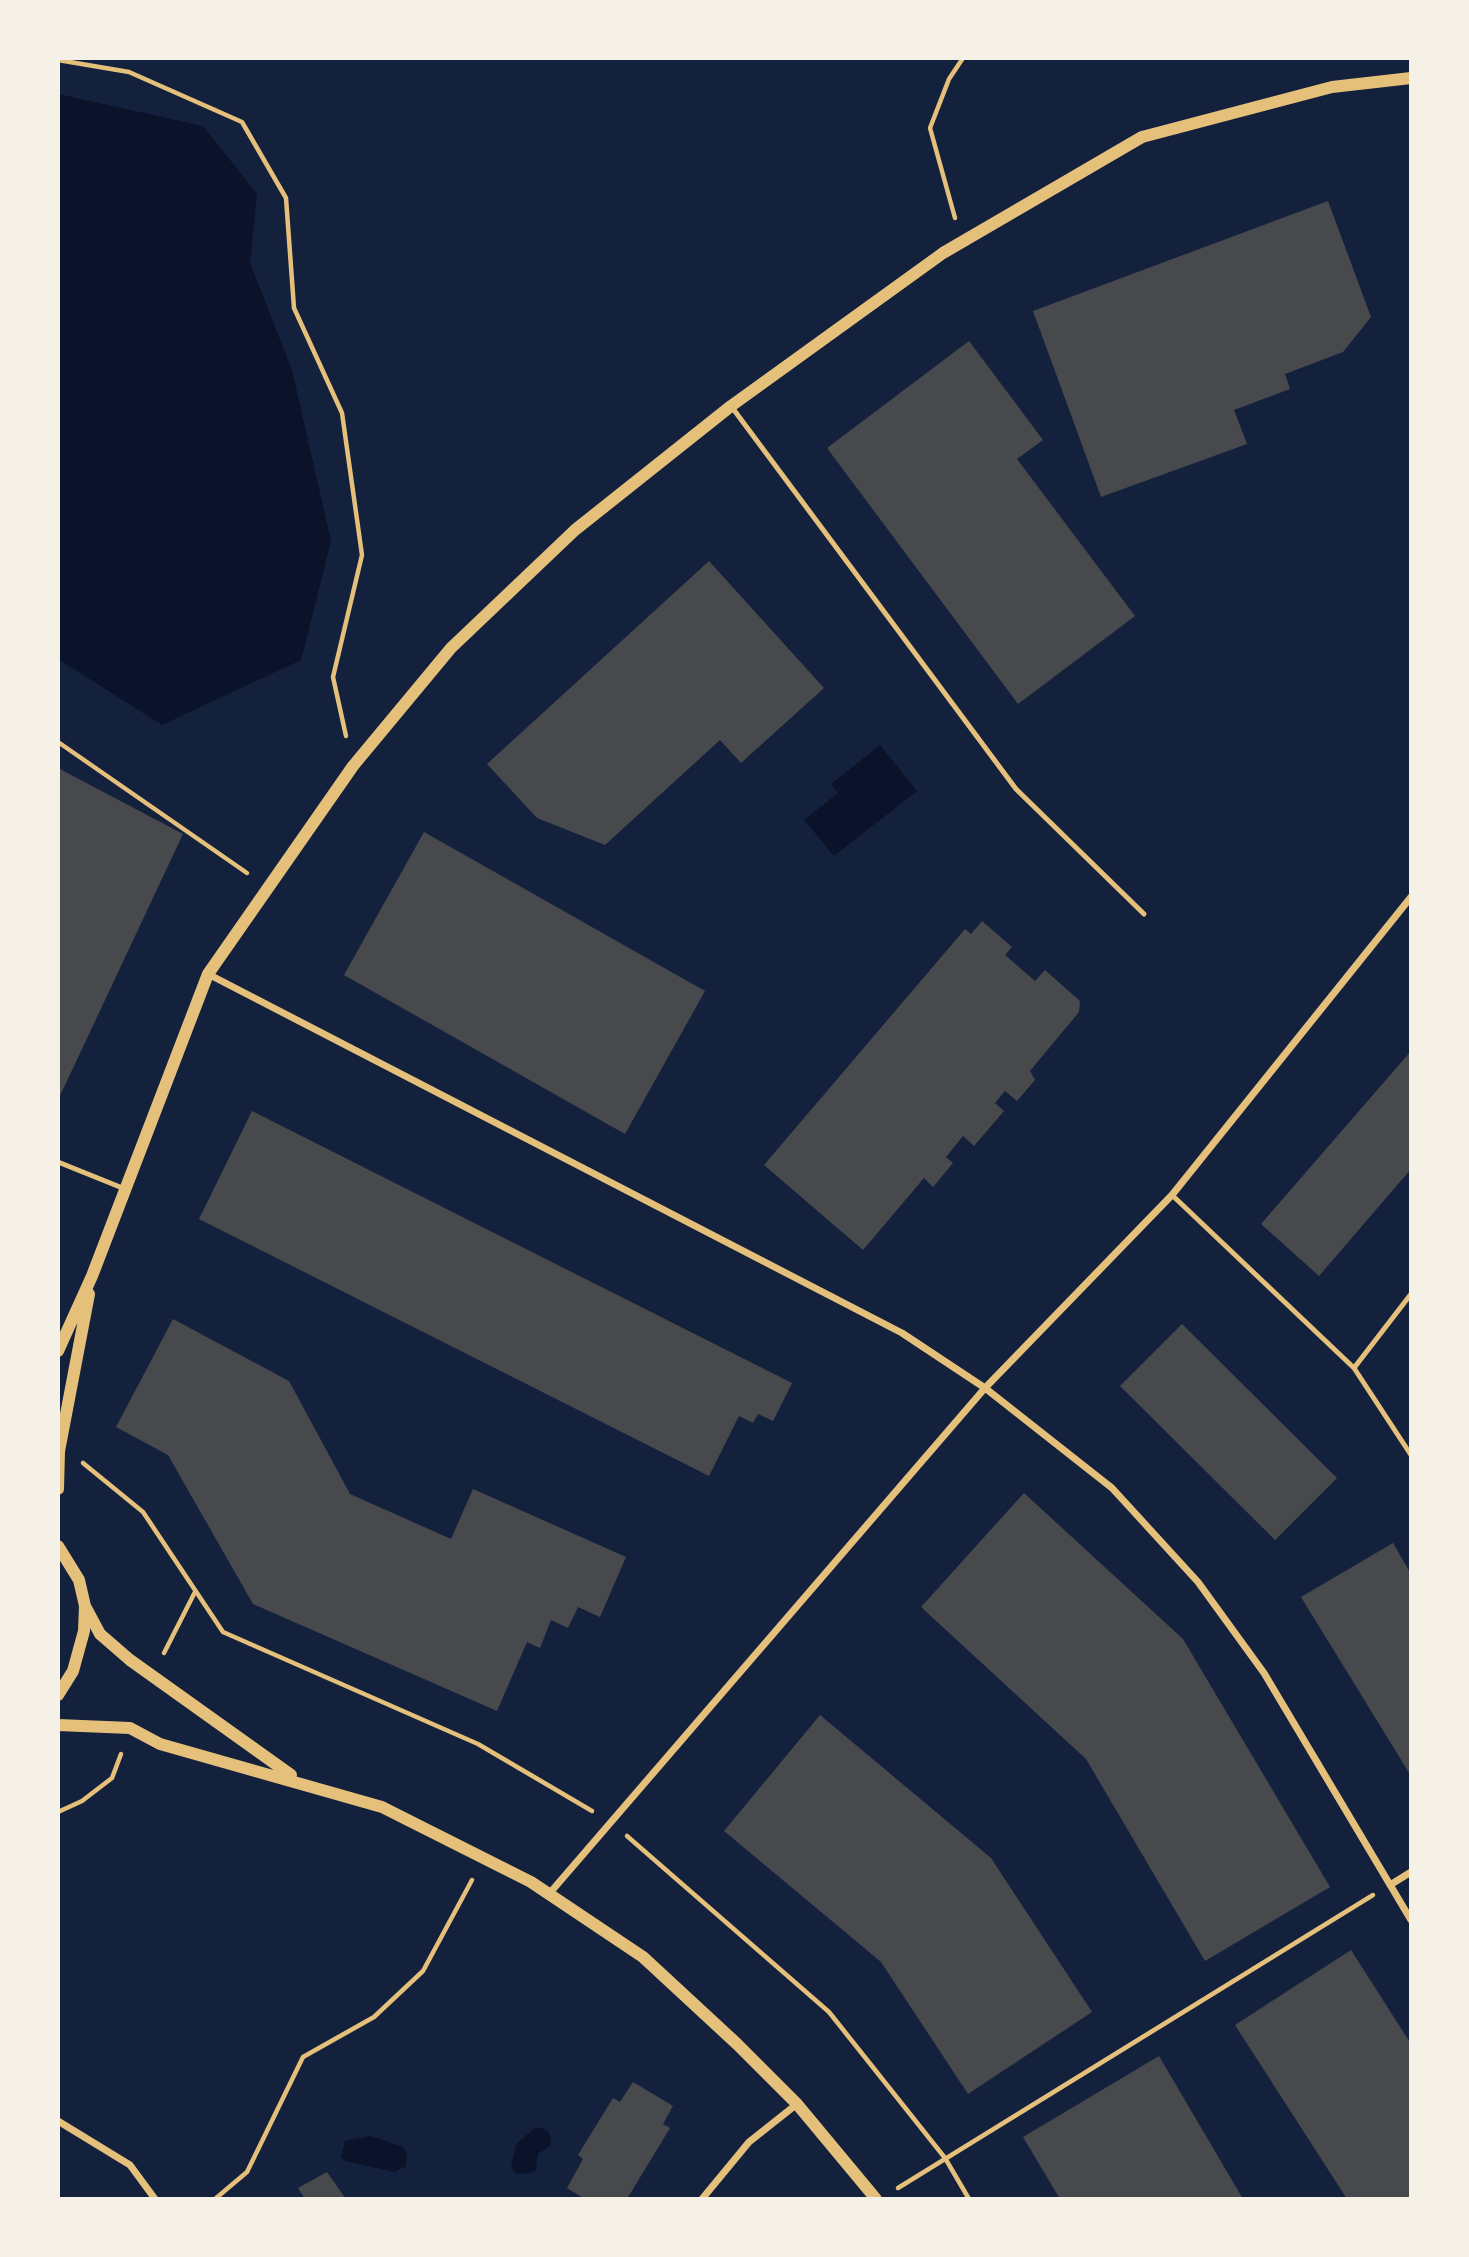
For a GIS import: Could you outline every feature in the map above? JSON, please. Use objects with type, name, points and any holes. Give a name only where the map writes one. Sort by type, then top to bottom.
[{"type":"street","points":[[58,1351],[92,1276],[208,974],[353,766],[451,648],[556,548],[731,406],[961,242],[1142,137],[1332,87],[1411,78]]},
{"type":"street","points":[[550,1895],[985,1388],[1172,1195],[1411,897]]},
{"type":"street","points":[[208,974],[902,1333],[985,1388],[1112,1488],[1198,1583],[1264,1673],[1411,1920]]},
{"type":"street","points":[[58,1489],[60,1451],[92,1276]]},
{"type":"street","points":[[58,1546],[79,1580],[85,1606],[100,1634],[130,1660],[300,1781]]},
{"type":"street","points":[[58,1695],[74,1671],[84,1631],[85,1606]]},
{"type":"street","points":[[58,1725],[130,1728],[160,1744],[300,1781],[382,1807],[484,1858],[550,1895],[643,1957],[737,2044],[796,2104],[876,2199]]},
{"type":"street","points":[[1390,1885],[1411,1871]]},
{"type":"street","points":[[702,2199],[749,2142],[796,2104]]},
{"type":"street","points":[[58,2121],[130,2165],[155,2199]]},
{"type":"lane","points":[[731,406],[1016,789],[1144,914]]},
{"type":"lane","points":[[58,1162],[125,1189]]},
{"type":"lane","points":[[1172,1195],[1354,1368],[1411,1455]]},
{"type":"lane","points":[[1354,1368],[1411,1294]]},
{"type":"path","points":[[961,242],[930,128],[949,79],[963,58]]},
{"type":"path","points":[[58,60],[129,72],[242,121],[286,198],[294,308],[342,413],[362,555],[333,677],[353,766]]},
{"type":"path","points":[[58,742],[269,888]]},
{"type":"path","points":[[60,1451],[76,1458],[143,1513],[223,1632],[478,1745],[613,1824],[829,2012],[945,2158],[969,2199]]},
{"type":"path","points":[[215,2199],[247,2172],[303,2057],[374,2017],[424,1971],[484,1858]]},
{"type":"path","points":[[890,2192],[1390,1885]]},
{"type":"water","points":[[58,94],[203,126],[257,194],[250,263],[292,370],[331,541],[301,660],[162,725],[58,659]]},
{"type":"water","points":[[880,745],[917,791],[834,856],[804,820],[838,793],[831,784]]},
{"type":"water","points":[[536,2127],[547,2130],[551,2137],[550,2146],[538,2154],[536,2170],[517,2174],[511,2168],[516,2144]]},
{"type":"water","points":[[371,2136],[403,2147],[407,2153],[406,2166],[395,2172],[345,2161],[341,2157],[345,2141]]},
{"type":"building","points":[[1328,201],[1371,317],[1343,352],[1285,374],[1290,389],[1234,410],[1247,444],[1101,497],[1033,311]]},
{"type":"building","points":[[969,341],[1043,440],[1017,459],[1135,616],[1018,704],[827,448]]},
{"type":"building","points":[[709,561],[824,688],[741,763],[720,740],[605,845],[537,818],[487,764]]},
{"type":"building","points":[[58,768],[183,834],[58,1100]]},
{"type":"building","points":[[424,832],[705,991],[625,1134],[344,975]]},
{"type":"building","points":[[982,921],[1012,947],[1005,955],[1035,981],[1045,970],[1080,1001],[1079,1012],[1030,1071],[1035,1080],[1017,1101],[1005,1091],[995,1103],[1004,1111],[974,1146],[963,1136],[946,1157],[953,1163],[933,1187],[924,1178],[863,1250],[764,1165],[965,929],[971,934]]},
{"type":"building","points":[[1411,1051],[1411,1169],[1319,1276],[1261,1224]]},
{"type":"building","points":[[252,1111],[792,1383],[773,1421],[758,1414],[753,1423],[739,1416],[709,1476],[199,1219]]},
{"type":"building","points":[[173,1319],[289,1381],[350,1494],[451,1539],[473,1489],[626,1557],[600,1617],[578,1607],[568,1628],[551,1620],[540,1648],[527,1642],[497,1711],[253,1604],[168,1455],[116,1427]]},
{"type":"building","points":[[1182,1324],[1337,1478],[1275,1540],[1120,1386]]},
{"type":"building","points":[[1024,1493],[1183,1639],[1330,1887],[1205,1961],[1086,1759],[921,1607]]},
{"type":"building","points":[[1393,1543],[1411,1574],[1411,1776],[1301,1597]]},
{"type":"building","points":[[820,1715],[991,1858],[1092,2012],[968,2094],[881,1962],[724,1831]]},
{"type":"building","points":[[1351,1950],[1411,2044],[1411,2199],[1347,2199],[1235,2025]]},
{"type":"building","points":[[1159,2056],[1243,2199],[1060,2199],[1023,2137]]},
{"type":"building","points":[[633,2082],[673,2106],[663,2124],[670,2128],[627,2199],[585,2199],[567,2188],[583,2159],[578,2155],[613,2098],[620,2102]]},
{"type":"building","points":[[327,2172],[346,2199],[305,2199],[298,2188]]}]
